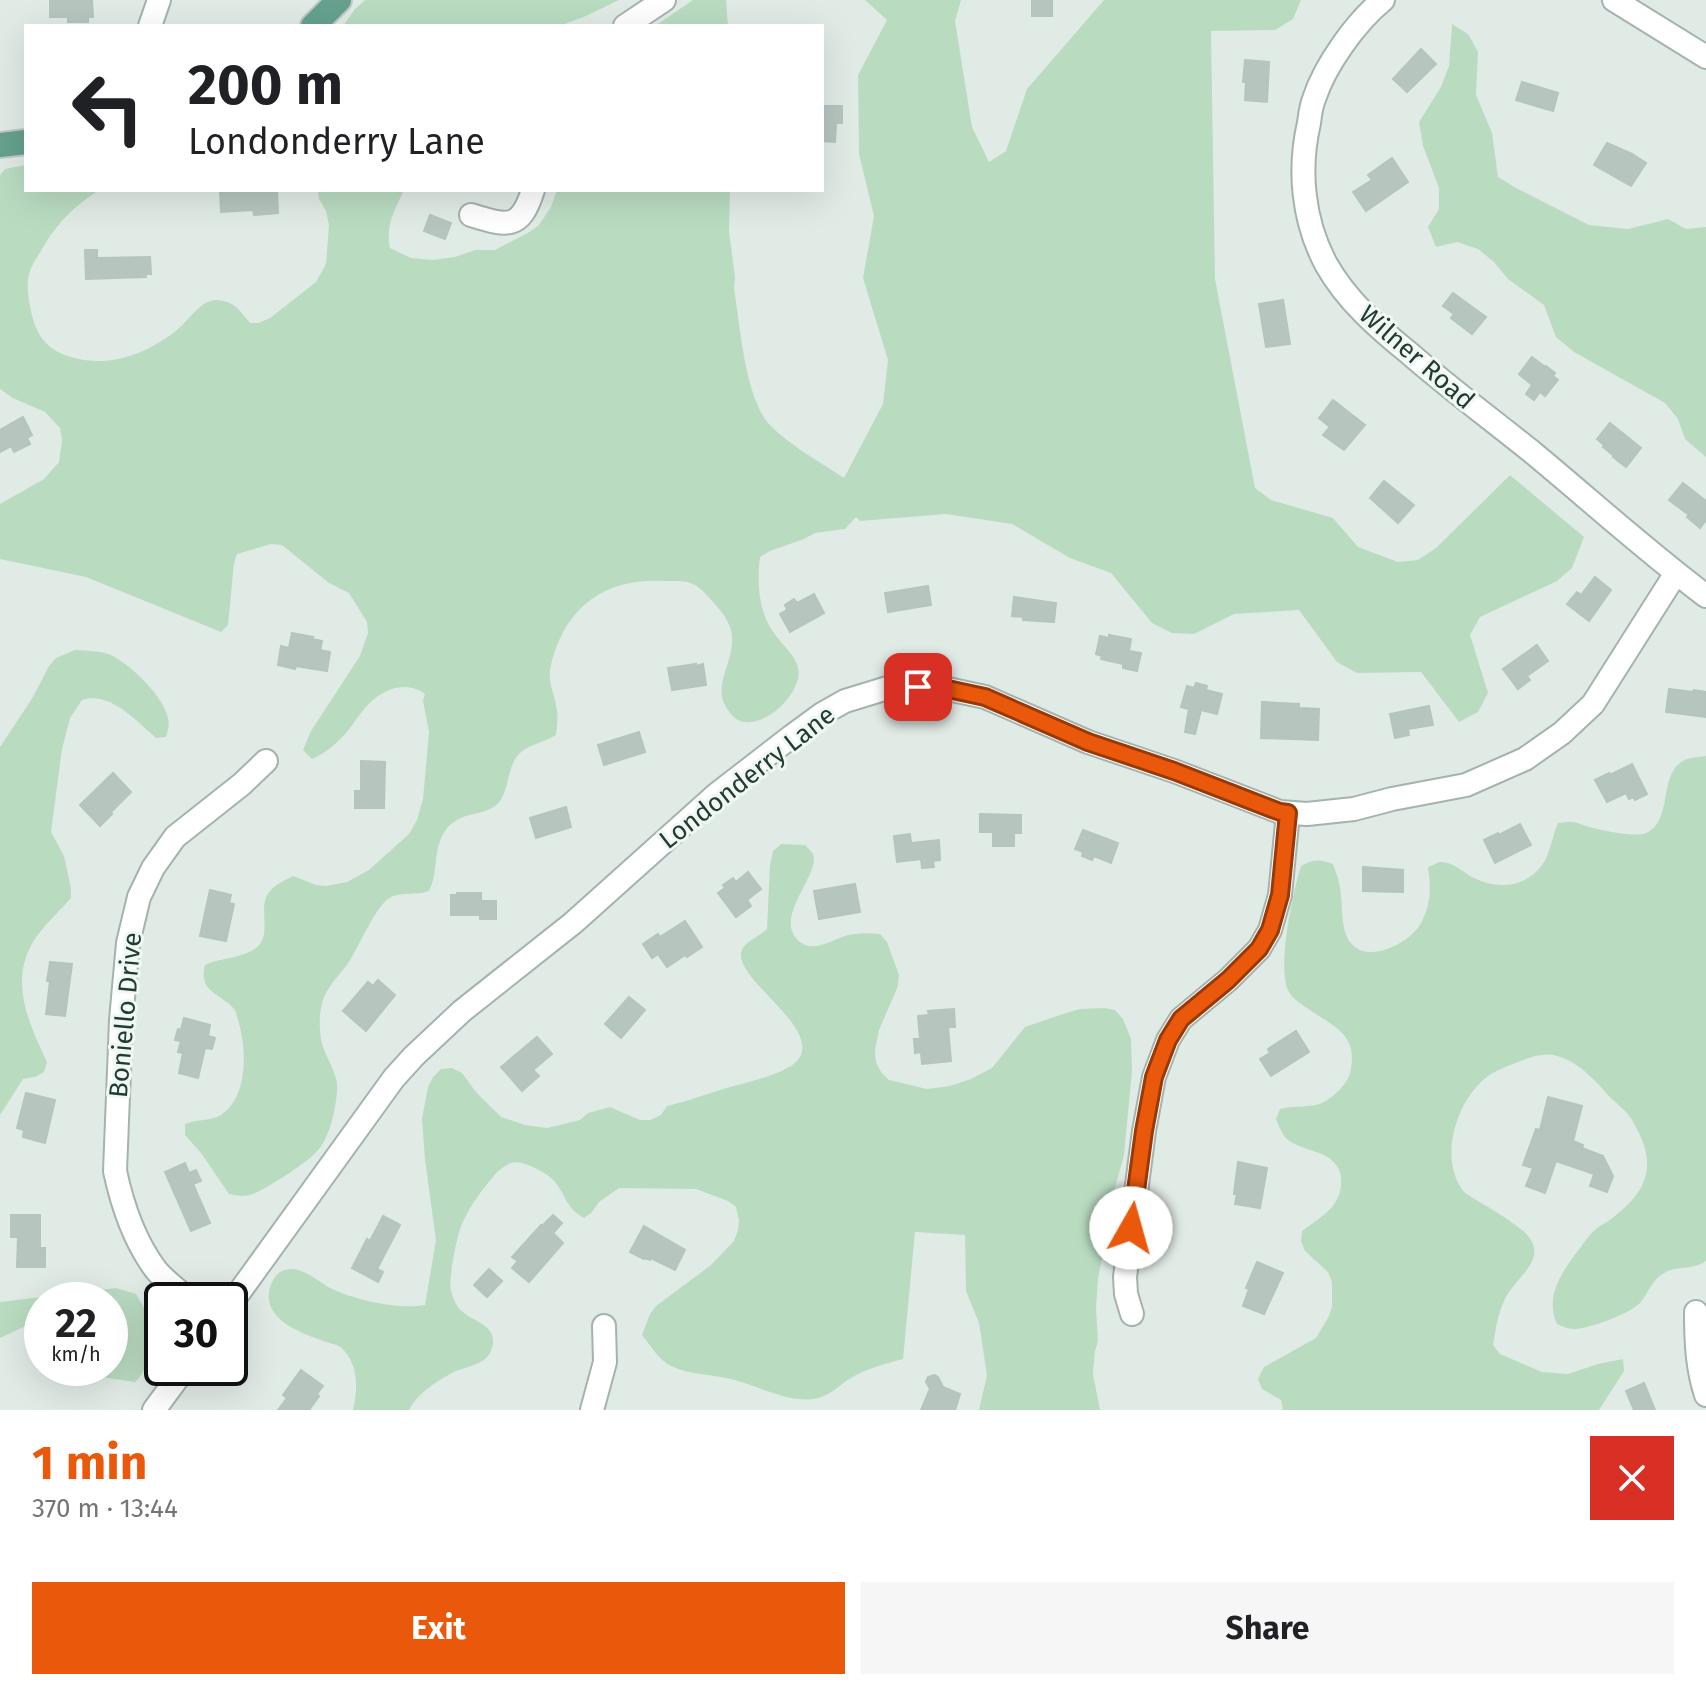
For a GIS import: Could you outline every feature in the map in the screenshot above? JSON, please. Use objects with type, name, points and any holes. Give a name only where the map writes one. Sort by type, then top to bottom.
[{"type":"main road","points":[[315,24],[339,0]]},
{"type":"main road","points":[[0,145],[24,142]]},
{"type":"street","points":[[151,24],[159,0]]},
{"type":"street","points":[[628,24],[664,0]]},
{"type":"street","name":"Wilner Road","points":[[1383,0],[1354,31],[1331,63],[1314,98],[1304,143],[1303,184],[1310,226],[1327,265],[1350,297],[1378,327],[1706,596]]},
{"type":"street","points":[[1614,0],[1706,57]]},
{"type":"street","points":[[471,215],[506,224],[525,211],[532,192]]},
{"type":"street","name":"Londonderry Lane","points":[[247,1282],[394,1078],[414,1056],[462,1011],[573,923],[717,794],[822,714],[845,701],[894,686],[943,688],[985,697],[1088,742],[1280,812],[1307,814],[1354,809],[1466,785],[1525,759],[1562,733],[1593,704],[1676,573]]},
{"type":"street","name":"Boniello Drive","points":[[169,1282],[157,1271],[138,1240],[115,1171],[121,1020],[128,943],[139,897],[153,868],[175,837],[266,761]]},
{"type":"street","points":[[1132,1314],[1125,1277],[1154,1077],[1168,1040],[1181,1019],[1259,949],[1270,930],[1280,895],[1288,813]]},
{"type":"street","points":[[1696,1312],[1699,1373],[1706,1395]]},
{"type":"street","points":[[592,1410],[605,1362],[604,1326]]},
{"type":"street","points":[[154,1410],[172,1386]]},
{"type":"green space","points":[[365,0],[619,0],[564,24],[344,24]]},
{"type":"green space","points":[[693,0],[726,0],[728,24],[658,24]]},
{"type":"green space","points":[[865,0],[961,0],[955,21],[972,127],[989,162],[1006,151],[1027,89],[1104,0],[1301,0],[1293,19],[1275,30],[1211,31],[1215,279],[1255,488],[1271,500],[1333,518],[1358,547],[1398,562],[1418,560],[1436,548],[1510,475],[1584,537],[1572,568],[1557,581],[1480,617],[1470,635],[1488,693],[1478,712],[1459,722],[1421,672],[1357,673],[1337,662],[1299,610],[1234,614],[1194,634],[1172,633],[1152,623],[1111,573],[1070,558],[1012,524],[946,514],[860,521],[856,517],[845,529],[815,533],[760,557],[759,586],[765,616],[794,658],[798,678],[795,688],[780,708],[759,720],[748,722],[734,718],[723,699],[722,683],[732,635],[723,614],[705,593],[693,584],[679,581],[643,581],[608,590],[593,598],[569,622],[553,657],[550,679],[557,711],[556,735],[526,748],[518,755],[500,802],[482,812],[456,820],[445,831],[438,846],[429,891],[397,895],[383,904],[324,997],[320,1018],[321,1039],[336,1077],[337,1091],[332,1122],[323,1143],[298,1167],[260,1191],[244,1196],[229,1194],[185,1135],[185,1124],[217,1117],[230,1107],[243,1074],[243,1049],[236,1013],[208,987],[205,965],[247,953],[259,945],[264,932],[265,902],[278,884],[293,876],[316,885],[347,882],[369,870],[409,834],[423,799],[429,732],[423,701],[425,694],[409,687],[385,692],[362,711],[346,733],[326,751],[312,759],[303,750],[311,731],[360,656],[368,633],[367,622],[349,593],[329,583],[282,545],[271,544],[237,554],[228,625],[221,632],[86,577],[0,559],[0,504],[44,479],[59,462],[62,440],[60,428],[45,412],[0,389],[0,175],[5,169],[24,165],[24,192],[96,192],[73,210],[53,232],[33,264],[28,284],[34,323],[45,342],[63,354],[100,361],[141,352],[167,338],[200,307],[211,301],[228,302],[250,323],[270,318],[316,282],[326,264],[329,225],[318,192],[403,192],[390,225],[390,248],[411,258],[432,260],[475,250],[495,250],[531,231],[551,207],[556,192],[730,192],[729,231],[734,288],[754,397],[777,432],[844,478],[883,404],[888,360],[863,278],[874,216],[859,154],[858,75],[887,20]]},
{"type":"green space","points":[[1452,24],[1468,34],[1478,52],[1476,95],[1492,133],[1498,177],[1589,225],[1628,229],[1668,219],[1686,229],[1706,227],[1706,457],[1685,439],[1678,419],[1665,403],[1574,352],[1556,337],[1544,305],[1508,279],[1478,249],[1457,242],[1436,247],[1428,227],[1439,209],[1439,188],[1423,146],[1419,122],[1441,87],[1449,66]]},
{"type":"green space","points":[[75,650],[108,654],[129,667],[160,701],[168,718],[168,728],[166,737],[156,738],[122,709],[92,698],[82,700],[70,718],[62,749],[51,832],[64,856],[71,898],[37,936],[23,968],[22,984],[28,1015],[47,1062],[44,1072],[23,1079],[0,1115],[0,747],[49,666],[56,658]]},
{"type":"green space","points":[[1706,756],[1706,1261],[1664,1273],[1640,1303],[1619,1316],[1575,1329],[1557,1324],[1554,1293],[1562,1274],[1592,1233],[1637,1194],[1643,1183],[1647,1160],[1640,1134],[1629,1116],[1583,1070],[1553,1055],[1526,1059],[1489,1075],[1471,1093],[1453,1136],[1453,1167],[1465,1193],[1522,1230],[1531,1239],[1534,1248],[1530,1265],[1503,1303],[1493,1345],[1500,1354],[1542,1372],[1568,1374],[1623,1359],[1624,1371],[1599,1410],[1283,1410],[1281,1400],[1262,1389],[1258,1379],[1264,1367],[1316,1338],[1328,1318],[1332,1307],[1332,1282],[1328,1272],[1305,1251],[1301,1241],[1302,1231],[1335,1204],[1341,1179],[1332,1160],[1288,1140],[1276,1119],[1280,1109],[1318,1105],[1330,1098],[1346,1081],[1352,1060],[1351,1049],[1342,1033],[1295,999],[1285,981],[1287,930],[1301,866],[1317,860],[1333,864],[1340,885],[1343,923],[1350,942],[1367,952],[1378,951],[1409,937],[1422,921],[1430,895],[1428,867],[1444,862],[1483,882],[1511,884],[1528,878],[1542,865],[1558,823],[1573,822],[1626,834],[1646,833],[1655,827],[1660,818],[1668,784],[1678,765],[1687,759]]},
{"type":"green space","points":[[781,844],[805,845],[813,854],[811,872],[791,917],[791,928],[796,938],[808,946],[814,946],[848,935],[872,933],[880,934],[887,942],[899,975],[898,986],[879,1030],[875,1050],[876,1062],[889,1080],[927,1089],[950,1086],[992,1068],[1025,1027],[1080,1009],[1115,1010],[1123,1019],[1131,1039],[1132,1071],[1124,1155],[1098,1279],[1098,1341],[1093,1374],[1100,1410],[979,1410],[987,1375],[979,1323],[966,1291],[965,1235],[915,1232],[903,1359],[863,1372],[824,1396],[804,1400],[731,1379],[678,1369],[659,1356],[642,1335],[656,1306],[711,1265],[734,1241],[739,1220],[736,1207],[696,1189],[619,1188],[584,1218],[573,1210],[551,1178],[517,1162],[498,1171],[470,1208],[460,1230],[452,1268],[450,1285],[457,1305],[492,1334],[493,1342],[488,1356],[432,1385],[409,1410],[353,1410],[356,1377],[351,1360],[338,1346],[296,1330],[279,1318],[269,1302],[270,1289],[278,1274],[294,1269],[330,1288],[364,1300],[390,1305],[425,1305],[436,1240],[422,1119],[428,1087],[441,1069],[452,1068],[462,1073],[501,1117],[547,1128],[580,1120],[588,1113],[610,1107],[640,1120],[650,1120],[661,1115],[667,1106],[774,1074],[800,1057],[802,1044],[796,1029],[747,971],[741,959],[745,945],[767,929],[770,865],[773,851]]},
{"type":"green space","points":[[128,1292],[136,1294],[144,1308],[144,1370],[135,1382],[128,1381]]},
{"type":"green space","points":[[24,1299],[24,1327],[0,1338],[0,1302]]},
{"type":"building","points":[[50,0],[92,0],[93,17],[88,17],[88,22],[68,22],[68,17],[50,17]]},
{"type":"building","points":[[1032,0],[1052,0],[1052,16],[1032,16]]},
{"type":"building","points":[[1421,49],[1436,64],[1407,92],[1393,79]]},
{"type":"building","points":[[1245,60],[1269,62],[1267,102],[1245,100]]},
{"type":"building","points":[[1522,82],[1558,93],[1553,111],[1516,100]]},
{"type":"building","points":[[825,106],[842,106],[842,123],[836,123],[835,142],[824,141]]},
{"type":"building","points":[[1607,143],[1646,163],[1631,186],[1594,165]]},
{"type":"building","points":[[1392,158],[1408,182],[1366,211],[1353,192],[1372,180],[1368,175]]},
{"type":"building","points":[[220,192],[277,192],[278,213],[254,215],[253,210],[221,212]]},
{"type":"building","points":[[430,215],[451,223],[445,239],[424,231]]},
{"type":"building","points":[[85,250],[97,250],[97,258],[150,257],[151,274],[146,274],[146,277],[86,279]]},
{"type":"building","points":[[1453,293],[1486,317],[1472,334],[1451,318],[1454,314],[1443,306]]},
{"type":"building","points":[[1283,300],[1290,344],[1266,347],[1259,304]]},
{"type":"building","points":[[1532,357],[1555,373],[1553,376],[1558,380],[1545,396],[1540,392],[1534,400],[1526,394],[1532,385],[1519,374]]},
{"type":"building","points":[[1333,400],[1365,425],[1344,450],[1323,435],[1330,427],[1319,418]]},
{"type":"building","points":[[23,417],[32,435],[27,438],[30,444],[14,452],[11,446],[0,452],[0,430]]},
{"type":"building","points":[[1610,423],[1641,448],[1626,467],[1597,439]]},
{"type":"building","points":[[1384,481],[1414,505],[1398,523],[1370,498]]},
{"type":"building","points":[[1683,483],[1706,501],[1706,520],[1700,528],[1669,500]]},
{"type":"building","points":[[1595,577],[1611,590],[1589,621],[1567,604],[1577,592],[1581,595]]},
{"type":"building","points":[[928,586],[931,605],[888,612],[885,593]]},
{"type":"building","points":[[814,594],[824,613],[790,632],[780,614],[787,610],[785,605],[794,599],[797,603]]},
{"type":"building","points":[[1014,597],[1056,603],[1054,622],[1023,620],[1023,617],[1012,616]]},
{"type":"building","points":[[292,633],[322,641],[320,650],[330,652],[327,671],[278,665],[281,646],[289,648]]},
{"type":"building","points":[[1109,635],[1131,639],[1129,651],[1141,653],[1137,671],[1101,659],[1102,656],[1096,654],[1100,636],[1109,638]]},
{"type":"building","points":[[1537,645],[1548,661],[1527,676],[1530,680],[1518,689],[1503,669]]},
{"type":"building","points":[[703,664],[706,685],[672,690],[668,668]]},
{"type":"building","points":[[1196,683],[1207,686],[1206,690],[1222,694],[1217,714],[1201,710],[1195,734],[1185,732],[1189,709],[1181,707],[1187,686],[1194,688]]},
{"type":"building","points":[[1669,689],[1706,692],[1706,717],[1666,712]]},
{"type":"building","points":[[1262,702],[1299,704],[1299,708],[1319,709],[1318,740],[1261,738]]},
{"type":"building","points":[[1429,706],[1433,725],[1408,729],[1409,735],[1395,738],[1390,714]]},
{"type":"building","points":[[639,732],[645,752],[604,765],[598,745]]},
{"type":"building","points":[[361,761],[385,762],[384,808],[355,808],[355,791],[361,791]]},
{"type":"building","points":[[1632,764],[1647,794],[1635,800],[1633,797],[1629,799],[1626,793],[1607,802],[1595,780]]},
{"type":"building","points":[[113,773],[131,792],[100,826],[80,805]]},
{"type":"building","points":[[566,807],[571,827],[536,838],[530,818]]},
{"type":"building","points":[[980,814],[1021,815],[1021,833],[1014,833],[1014,846],[993,846],[993,832],[980,832]]},
{"type":"building","points":[[1520,824],[1531,845],[1495,863],[1484,840]]},
{"type":"building","points":[[1083,830],[1118,843],[1111,863],[1094,856],[1092,860],[1075,849]]},
{"type":"building","points":[[910,834],[911,843],[939,840],[940,860],[933,861],[934,867],[922,868],[921,859],[897,862],[894,836]]},
{"type":"building","points":[[1363,867],[1403,870],[1403,892],[1363,891]]},
{"type":"building","points":[[748,872],[761,889],[747,900],[751,906],[736,917],[718,893],[733,878],[736,882]]},
{"type":"building","points":[[855,884],[860,912],[819,919],[814,891]]},
{"type":"building","points":[[210,890],[231,895],[229,903],[234,904],[226,941],[200,936]]},
{"type":"building","points":[[481,893],[481,901],[496,901],[496,919],[480,919],[480,915],[451,915],[451,895]]},
{"type":"building","points":[[685,921],[702,947],[667,967],[658,954],[652,958],[643,944]]},
{"type":"building","points":[[50,962],[72,964],[65,1016],[46,1014]]},
{"type":"building","points":[[378,980],[395,995],[366,1031],[343,1011],[368,982],[373,986]]},
{"type":"building","points":[[629,997],[645,1010],[621,1038],[605,1024]]},
{"type":"building","points":[[954,1009],[955,1027],[948,1027],[951,1061],[922,1064],[921,1052],[915,1053],[914,1039],[920,1039],[918,1016],[929,1015],[928,1011]]},
{"type":"building","points":[[184,1018],[210,1025],[208,1036],[215,1038],[212,1049],[205,1048],[198,1078],[179,1073],[183,1053],[178,1052],[181,1041],[175,1040]]},
{"type":"building","points":[[1296,1031],[1309,1052],[1271,1076],[1260,1059],[1270,1053],[1268,1049]]},
{"type":"building","points":[[537,1037],[552,1054],[533,1070],[539,1076],[522,1091],[501,1067]]},
{"type":"building","points":[[26,1093],[55,1100],[45,1143],[23,1137],[24,1130],[17,1128]]},
{"type":"building","points":[[1548,1097],[1582,1106],[1573,1141],[1603,1156],[1613,1176],[1607,1192],[1590,1186],[1594,1174],[1556,1161],[1545,1193],[1526,1186],[1533,1168],[1523,1165],[1536,1129],[1540,1130]]},
{"type":"building","points":[[1238,1162],[1267,1168],[1260,1208],[1235,1204]]},
{"type":"building","points":[[185,1163],[189,1173],[196,1170],[201,1181],[193,1184],[210,1223],[191,1231],[165,1172]]},
{"type":"building","points":[[11,1215],[40,1215],[40,1248],[45,1248],[45,1267],[17,1267],[18,1237],[11,1237]]},
{"type":"building","points":[[553,1215],[562,1223],[553,1233],[563,1243],[529,1282],[512,1268],[518,1261],[512,1257]]},
{"type":"building","points":[[383,1216],[400,1225],[377,1269],[383,1272],[378,1282],[352,1268]]},
{"type":"building","points":[[644,1226],[685,1250],[675,1270],[630,1252]]},
{"type":"building","points":[[1257,1262],[1283,1273],[1264,1314],[1243,1306],[1249,1289],[1246,1288]]},
{"type":"building","points":[[489,1269],[502,1281],[487,1297],[474,1285]]},
{"type":"building","points":[[301,1370],[323,1386],[317,1394],[319,1396],[309,1410],[278,1410],[287,1398],[283,1395]]},
{"type":"building","points":[[934,1375],[943,1387],[960,1394],[955,1410],[921,1410],[930,1389],[926,1382],[928,1377]]},
{"type":"building","points":[[1644,1383],[1655,1410],[1634,1410],[1626,1391]]},
{"type":"route","points":[[918,687],[943,688],[985,697],[1088,742],[1288,813],[1280,895],[1270,930],[1259,949],[1228,980],[1181,1019],[1168,1040],[1154,1077],[1131,1228]]}]
